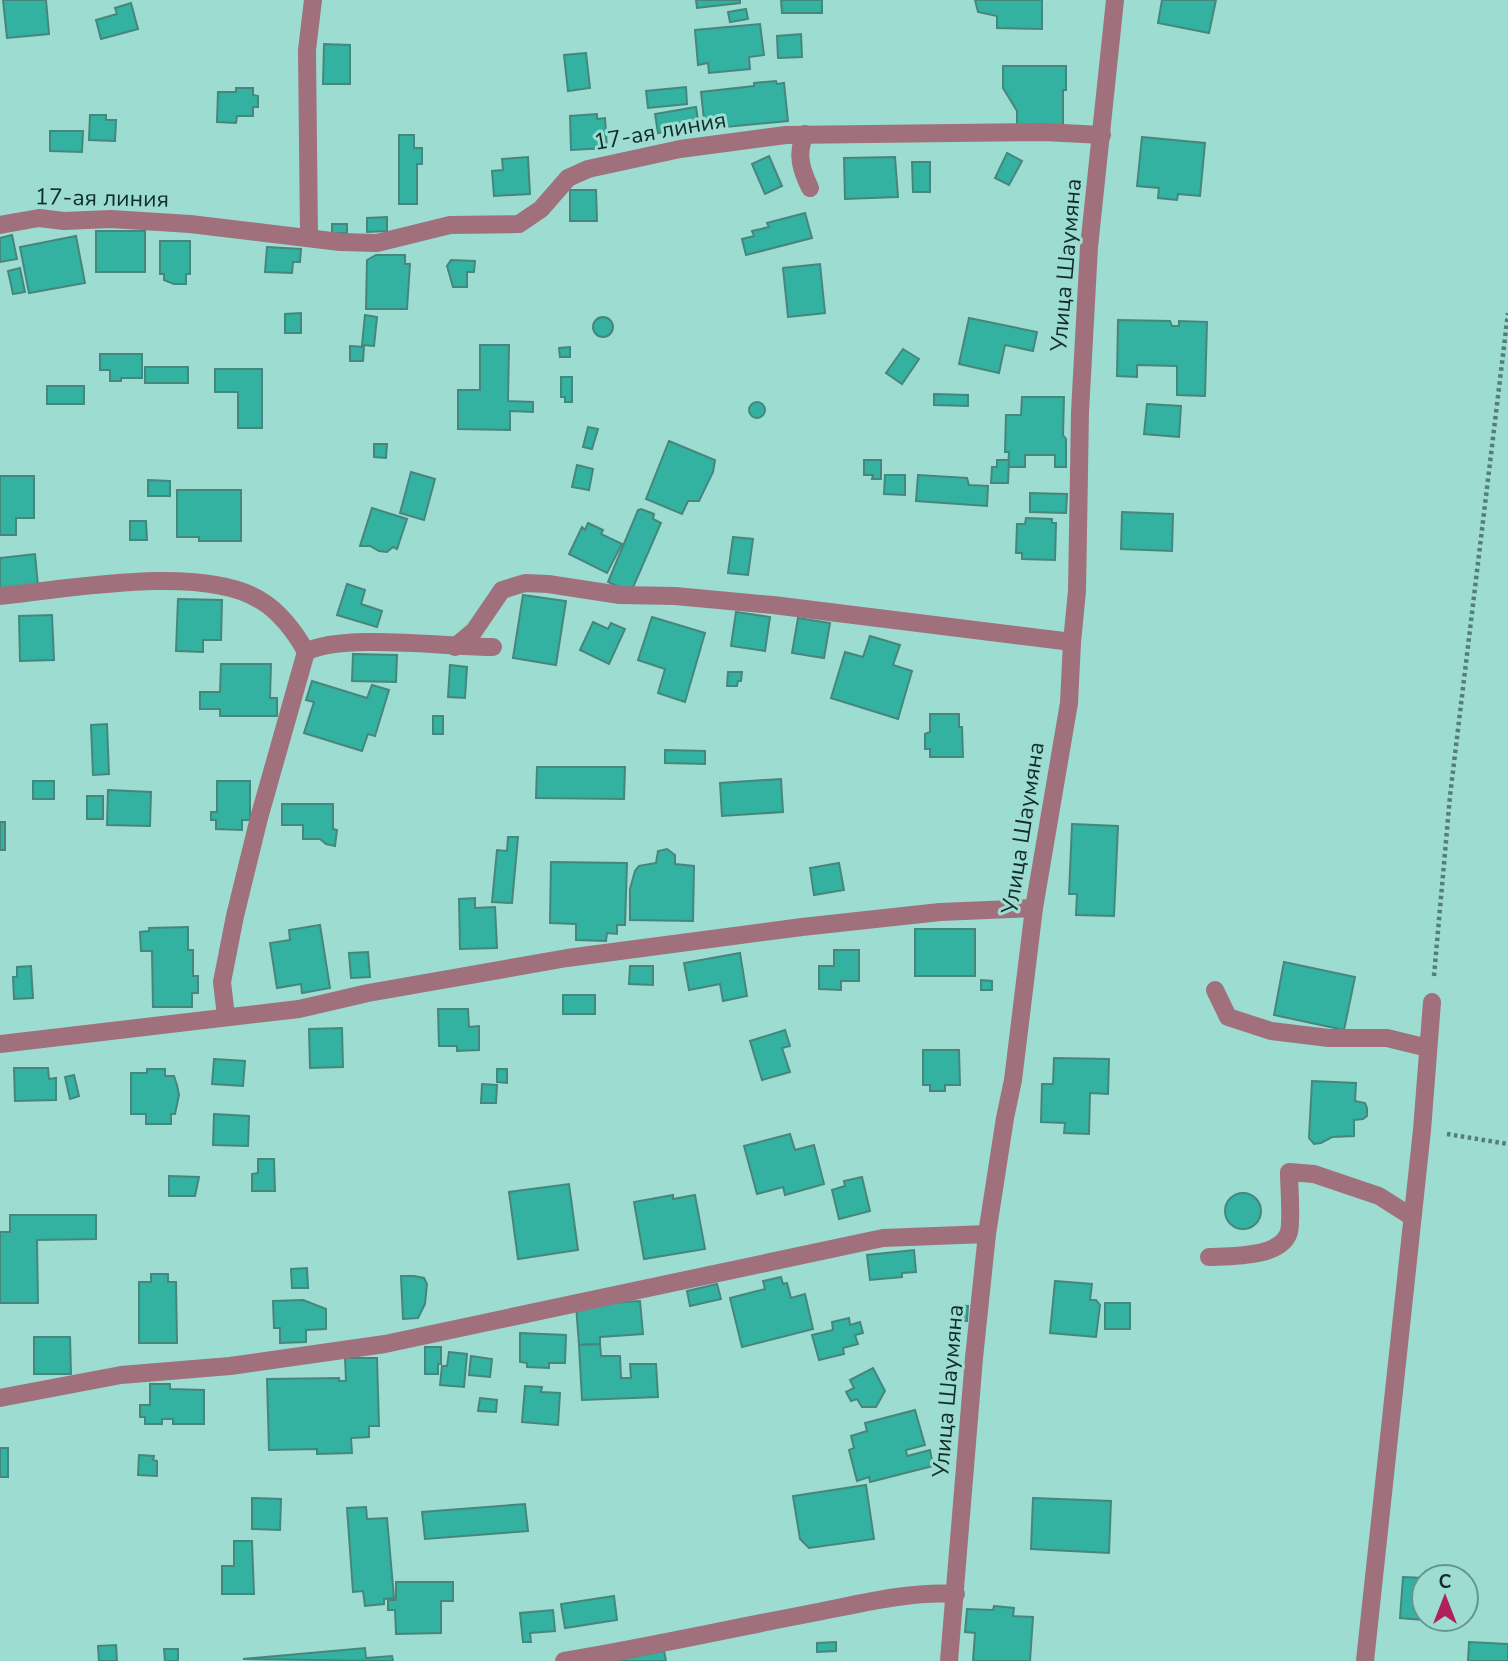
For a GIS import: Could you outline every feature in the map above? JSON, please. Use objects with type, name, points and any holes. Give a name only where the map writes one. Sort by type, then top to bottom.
[{"type":"street","points":[[309,238],[307,50],[313,0]]},
{"type":"street","name":"Улица Шаумяна","points":[[949,1661],[987,1234],[1013,1080],[1034,908],[1069,703],[1077,591],[1080,412],[1089,247],[1115,0]]},
{"type":"street","name":"17-ая линия","points":[[0,225],[39,218],[111,219],[190,224],[377,243],[450,225],[519,224],[541,209],[568,178],[588,169],[680,149],[804,134],[1044,132],[1102,135]]},
{"type":"street","points":[[804,134],[799,148],[801,169],[810,188]]},
{"type":"street","points":[[0,596],[99,586],[202,581],[236,588],[262,600],[282,619],[306,652]]},
{"type":"street","points":[[455,647],[474,631],[502,590],[524,583],[620,595],[675,596],[773,606],[1072,642]]},
{"type":"street","points":[[226,1016],[222,982],[234,916],[262,805],[306,652],[317,646],[354,643],[493,647]]},
{"type":"street","points":[[0,1044],[299,1009],[368,993],[594,955],[863,920],[940,912],[1034,908]]},
{"type":"street","points":[[1215,990],[1228,1017],[1271,1031],[1329,1038],[1387,1038],[1428,1048]]},
{"type":"street","points":[[1365,1661],[1422,1130],[1432,1002]]},
{"type":"street","points":[[1209,1257],[1252,1256],[1282,1243],[1289,1232],[1289,1172],[1314,1174],[1380,1196],[1412,1217]]},
{"type":"street","points":[[0,1398],[121,1375],[230,1366],[385,1344],[883,1238],[987,1234]]},
{"type":"street","points":[[564,1661],[844,1607],[934,1593],[956,1594]]},
{"type":"path","points":[[1432,1002],[1450,796],[1508,313]]},
{"type":"path","points":[[1422,1130],[1508,1144]]},
{"type":"building","points":[[3,0],[46,0],[49,34],[7,38]]},
{"type":"building","points":[[696,0],[740,0],[740,3],[697,8]]},
{"type":"building","points":[[781,0],[822,0],[822,13],[782,13]]},
{"type":"building","points":[[975,0],[1042,0],[1042,29],[997,28],[997,16],[978,12]]},
{"type":"building","points":[[1162,0],[1216,0],[1209,33],[1158,23]]},
{"type":"building","points":[[131,3],[138,29],[101,39],[96,20],[117,14],[115,8]]},
{"type":"building","points":[[746,9],[748,19],[730,22],[728,12]]},
{"type":"building","points":[[760,24],[764,55],[749,57],[750,69],[709,73],[708,63],[698,65],[695,30]]},
{"type":"building","points":[[801,34],[802,57],[778,58],[777,36]]},
{"type":"building","points":[[324,44],[350,45],[350,84],[323,84]]},
{"type":"building","points":[[586,53],[590,88],[568,91],[564,55]]},
{"type":"building","points":[[1003,66],[1066,66],[1063,125],[1017,126],[1017,111],[1003,88]]},
{"type":"building","points":[[776,81],[777,84],[784,83],[788,121],[705,129],[701,92]]},
{"type":"building","points":[[686,87],[687,104],[648,108],[646,91]]},
{"type":"building","points":[[236,88],[253,88],[253,95],[258,96],[258,107],[253,107],[253,116],[237,116],[236,123],[217,122],[218,92],[236,92]]},
{"type":"building","points":[[696,107],[699,127],[658,133],[655,114]]},
{"type":"building","points":[[597,114],[597,119],[605,118],[607,148],[571,150],[570,116]]},
{"type":"building","points":[[90,115],[106,115],[106,120],[116,120],[115,141],[89,140]]},
{"type":"building","points":[[50,131],[83,131],[82,152],[50,151]]},
{"type":"building","points":[[399,135],[414,135],[414,148],[422,148],[422,164],[417,164],[417,204],[399,204]]},
{"type":"building","points":[[1142,137],[1205,143],[1200,196],[1178,194],[1177,200],[1158,198],[1159,188],[1137,186]]},
{"type":"building","points":[[1007,153],[1022,161],[1009,185],[995,178]]},
{"type":"building","points":[[769,156],[782,186],[765,194],[752,164]]},
{"type":"building","points":[[528,157],[530,194],[494,196],[492,171],[503,170],[502,159]]},
{"type":"building","points":[[895,157],[898,197],[845,199],[844,158]]},
{"type":"building","points":[[912,162],[930,162],[930,192],[913,192]]},
{"type":"building","points":[[570,190],[596,190],[597,221],[570,221]]},
{"type":"building","points":[[805,213],[812,238],[746,255],[742,239],[754,236],[752,231],[769,227],[767,223]]},
{"type":"building","points":[[387,217],[387,231],[367,232],[367,218]]},
{"type":"building","points":[[332,224],[347,224],[347,233],[332,233]]},
{"type":"building","points":[[96,231],[145,231],[145,272],[96,272]]},
{"type":"building","points":[[12,235],[17,259],[0,262],[0,238]]},
{"type":"building","points":[[76,236],[85,283],[29,293],[20,247]]},
{"type":"building","points":[[160,241],[190,241],[190,274],[186,274],[186,284],[174,284],[164,280],[164,274],[160,274]]},
{"type":"building","points":[[267,247],[301,249],[300,262],[293,262],[292,273],[265,272]]},
{"type":"building","points":[[376,255],[405,255],[405,264],[410,264],[407,309],[366,309],[367,260]]},
{"type":"building","points":[[451,260],[475,261],[474,272],[467,272],[467,287],[453,287],[447,266]]},
{"type":"building","points":[[820,264],[825,313],[788,317],[783,268]]},
{"type":"building","points":[[20,268],[25,292],[13,294],[8,271]]},
{"type":"building","points":[[301,313],[301,333],[285,333],[285,314]]},
{"type":"building","points":[[365,315],[377,317],[374,346],[362,345]]},
{"type":"building","points":[[603,317],[610,320],[613,327],[610,334],[603,337],[596,334],[593,327],[596,320]]},
{"type":"building","points":[[969,318],[1037,332],[1033,351],[1005,345],[999,373],[959,364]]},
{"type":"building","points":[[1118,320],[1170,321],[1172,326],[1179,326],[1179,321],[1207,322],[1205,396],[1177,395],[1177,366],[1137,365],[1137,377],[1117,376]]},
{"type":"building","points":[[480,345],[509,345],[508,401],[533,402],[533,412],[510,411],[510,430],[458,429],[458,390],[480,390]]},
{"type":"building","points":[[350,346],[364,347],[363,361],[350,361]]},
{"type":"building","points":[[570,347],[570,357],[560,357],[559,348]]},
{"type":"building","points":[[903,349],[919,359],[902,384],[886,373]]},
{"type":"building","points":[[100,354],[142,354],[142,378],[110,381],[110,370],[100,370]]},
{"type":"building","points":[[145,367],[188,367],[188,383],[145,383]]},
{"type":"building","points":[[215,369],[262,369],[262,428],[238,428],[238,392],[215,392]]},
{"type":"building","points":[[561,377],[572,377],[572,402],[565,402],[565,397],[561,397]]},
{"type":"building","points":[[47,386],[84,386],[84,404],[47,404]]},
{"type":"building","points":[[934,394],[968,395],[968,406],[934,405]]},
{"type":"building","points":[[1022,397],[1064,397],[1066,467],[1055,467],[1055,455],[1025,455],[1025,467],[1008,467],[1009,452],[1005,452],[1006,415],[1021,415]]},
{"type":"building","points":[[754,402],[760,402],[765,410],[763,416],[754,418],[749,413],[749,407]]},
{"type":"building","points":[[1147,404],[1181,406],[1179,437],[1144,434]]},
{"type":"building","points":[[588,427],[598,429],[592,449],[583,447]]},
{"type":"building","points":[[669,441],[715,460],[713,472],[699,501],[688,501],[682,514],[646,499]]},
{"type":"building","points":[[374,444],[387,444],[386,458],[374,457]]},
{"type":"building","points":[[864,460],[881,460],[881,479],[864,475]]},
{"type":"building","points":[[997,460],[1009,460],[1008,483],[991,483],[992,467],[997,467]]},
{"type":"building","points":[[577,465],[593,469],[589,490],[572,487]]},
{"type":"building","points":[[411,472],[435,479],[424,520],[400,513]]},
{"type":"building","points":[[885,475],[905,475],[905,495],[884,494]]},
{"type":"building","points":[[918,475],[967,478],[969,485],[988,486],[987,506],[916,501]]},
{"type":"building","points":[[0,476],[34,476],[34,518],[16,518],[16,535],[0,535]]},
{"type":"building","points":[[148,480],[170,481],[170,496],[148,496]]},
{"type":"building","points":[[177,490],[241,490],[241,541],[199,541],[199,537],[177,537]]},
{"type":"building","points":[[1030,493],[1067,494],[1066,513],[1030,512]]},
{"type":"building","points":[[372,508],[407,519],[397,549],[393,547],[387,552],[370,546],[360,546]]},
{"type":"building","points":[[638,510],[654,514],[653,519],[661,523],[631,592],[608,582]]},
{"type":"building","points":[[1122,512],[1173,514],[1172,551],[1121,549]]},
{"type":"building","points":[[1026,518],[1052,519],[1052,523],[1056,523],[1055,560],[1022,559],[1022,553],[1016,553],[1017,524],[1025,524]]},
{"type":"building","points":[[130,521],[146,521],[147,540],[130,540]]},
{"type":"building","points":[[588,523],[603,530],[601,534],[622,544],[607,573],[569,554],[582,527],[585,530]]},
{"type":"building","points":[[733,537],[753,539],[748,575],[728,573]]},
{"type":"building","points":[[35,554],[38,586],[0,590],[0,558]]},
{"type":"building","points":[[347,584],[365,590],[361,604],[382,611],[377,627],[337,615]]},
{"type":"building","points":[[523,595],[566,601],[556,665],[513,658]]},
{"type":"building","points":[[178,599],[222,600],[221,640],[203,640],[203,652],[176,651]]},
{"type":"building","points":[[736,612],[770,617],[765,651],[731,646]]},
{"type":"building","points":[[52,615],[54,660],[20,661],[19,616]]},
{"type":"building","points":[[652,617],[705,633],[685,702],[658,693],[665,669],[638,660]]},
{"type":"building","points":[[798,618],[830,623],[824,658],[792,653]]},
{"type":"building","points":[[593,622],[608,629],[611,623],[625,629],[609,664],[580,650]]},
{"type":"building","points":[[870,636],[900,645],[893,665],[912,671],[898,719],[831,698],[845,652],[863,657]]},
{"type":"building","points":[[353,654],[397,655],[396,682],[352,681]]},
{"type":"building","points":[[221,664],[271,664],[270,698],[277,698],[277,716],[220,716],[220,709],[200,709],[200,692],[220,692]]},
{"type":"building","points":[[450,665],[467,667],[465,698],[448,697]]},
{"type":"building","points":[[728,672],[742,672],[737,686],[727,686]]},
{"type":"building","points":[[312,681],[367,698],[372,685],[389,690],[375,736],[368,734],[362,751],[304,733],[314,702],[306,700]]},
{"type":"building","points":[[930,714],[959,714],[963,757],[930,757],[930,749],[925,749],[925,734],[930,732]]},
{"type":"building","points":[[433,716],[443,716],[443,734],[433,734]]},
{"type":"building","points":[[107,724],[109,774],[93,775],[91,725]]},
{"type":"building","points":[[665,750],[705,751],[705,764],[665,763]]},
{"type":"building","points":[[537,767],[625,767],[624,799],[536,798]]},
{"type":"building","points":[[781,779],[783,812],[722,816],[720,783]]},
{"type":"building","points":[[33,781],[54,781],[54,799],[33,799]]},
{"type":"building","points":[[217,781],[250,781],[250,820],[242,820],[242,830],[216,829],[216,820],[211,820],[211,812],[217,812]]},
{"type":"building","points":[[108,790],[151,792],[150,826],[107,825]]},
{"type":"building","points":[[87,796],[103,796],[103,819],[87,819]]},
{"type":"building","points":[[282,804],[333,804],[333,829],[337,830],[335,846],[320,839],[303,839],[303,825],[282,825]]},
{"type":"building","points":[[0,822],[5,822],[5,850],[0,850]]},
{"type":"building","points":[[1072,824],[1118,826],[1114,916],[1076,915],[1077,894],[1069,894]]},
{"type":"building","points":[[508,837],[518,837],[512,903],[492,902],[497,850],[507,851]]},
{"type":"building","points":[[667,849],[675,855],[675,864],[694,866],[693,921],[630,920],[630,889],[635,871],[639,866],[656,863],[658,851]]},
{"type":"building","points":[[551,862],[627,863],[625,925],[617,925],[617,934],[607,933],[606,941],[576,940],[576,924],[550,923]]},
{"type":"building","points":[[839,863],[844,890],[814,895],[810,868]]},
{"type":"building","points":[[475,898],[475,908],[495,907],[497,948],[460,949],[459,899]]},
{"type":"building","points":[[320,925],[330,988],[302,993],[301,984],[277,988],[270,943],[290,940],[289,930]]},
{"type":"building","points":[[188,927],[188,950],[193,950],[193,976],[198,976],[198,993],[192,993],[192,1007],[153,1007],[152,951],[141,951],[140,932],[149,931],[149,928]]},
{"type":"building","points":[[915,929],[975,929],[975,976],[915,976]]},
{"type":"building","points":[[834,950],[859,950],[859,981],[841,981],[841,990],[819,989],[819,966],[834,966]]},
{"type":"building","points":[[368,952],[370,977],[351,978],[349,953]]},
{"type":"building","points":[[740,953],[747,996],[723,1001],[720,984],[689,990],[684,963]]},
{"type":"building","points":[[1284,962],[1355,977],[1344,1030],[1274,1015]]},
{"type":"building","points":[[31,966],[33,998],[14,999],[13,977],[17,977],[17,967]]},
{"type":"building","points":[[630,966],[653,966],[653,985],[629,984]]},
{"type":"building","points":[[981,980],[992,981],[992,990],[981,990]]},
{"type":"building","points":[[563,995],[595,995],[595,1014],[563,1014]]},
{"type":"building","points":[[438,1009],[468,1009],[469,1027],[479,1026],[479,1050],[457,1051],[457,1046],[439,1046]]},
{"type":"building","points":[[342,1028],[343,1067],[310,1068],[309,1029]]},
{"type":"building","points":[[785,1030],[790,1046],[782,1048],[790,1072],[762,1080],[750,1041]]},
{"type":"building","points":[[923,1050],[959,1050],[960,1085],[945,1085],[945,1091],[930,1091],[930,1085],[923,1085]]},
{"type":"building","points":[[1054,1058],[1109,1059],[1108,1094],[1090,1093],[1089,1134],[1064,1133],[1065,1123],[1041,1122],[1042,1084],[1053,1084]]},
{"type":"building","points":[[214,1059],[245,1061],[243,1086],[212,1084]]},
{"type":"building","points":[[14,1068],[48,1068],[49,1079],[56,1078],[56,1100],[15,1101]]},
{"type":"building","points":[[147,1069],[165,1069],[165,1076],[174,1076],[179,1095],[175,1114],[171,1114],[171,1124],[146,1124],[146,1114],[131,1114],[131,1073],[147,1073]]},
{"type":"building","points":[[497,1069],[507,1069],[507,1083],[497,1082]]},
{"type":"building","points":[[74,1075],[79,1096],[70,1099],[65,1077]]},
{"type":"building","points":[[1312,1081],[1356,1083],[1355,1101],[1365,1103],[1367,1116],[1354,1120],[1354,1136],[1332,1137],[1314,1144],[1309,1138]]},
{"type":"building","points":[[482,1084],[497,1085],[496,1103],[481,1103]]},
{"type":"building","points":[[214,1114],[249,1116],[248,1146],[213,1145]]},
{"type":"building","points":[[790,1134],[795,1150],[814,1145],[824,1184],[785,1195],[783,1187],[757,1194],[744,1146]]},
{"type":"building","points":[[258,1159],[274,1159],[275,1191],[252,1191],[252,1174],[258,1173]]},
{"type":"building","points":[[169,1176],[199,1177],[195,1196],[169,1196]]},
{"type":"building","points":[[862,1177],[870,1211],[839,1219],[832,1190],[845,1186],[844,1181]]},
{"type":"building","points":[[569,1184],[578,1250],[518,1259],[509,1192]]},
{"type":"building","points":[[1243,1193],[1256,1198],[1261,1211],[1256,1224],[1243,1229],[1230,1224],[1225,1211],[1230,1198]]},
{"type":"building","points":[[673,1195],[673,1199],[695,1195],[705,1249],[644,1259],[634,1202]]},
{"type":"building","points":[[10,1215],[96,1215],[96,1239],[37,1240],[38,1303],[0,1303],[0,1232],[10,1232]]},
{"type":"building","points":[[914,1250],[916,1272],[902,1273],[902,1277],[870,1280],[867,1255]]},
{"type":"building","points":[[307,1268],[308,1288],[292,1288],[291,1269]]},
{"type":"building","points":[[151,1274],[168,1274],[168,1282],[176,1282],[177,1343],[139,1343],[139,1282],[151,1282]]},
{"type":"building","points":[[401,1276],[424,1278],[427,1284],[425,1304],[418,1318],[403,1319]]},
{"type":"building","points":[[781,1277],[783,1284],[787,1283],[791,1298],[805,1294],[813,1329],[742,1347],[730,1298],[765,1289],[763,1281]]},
{"type":"building","points":[[1055,1281],[1092,1284],[1090,1300],[1096,1300],[1100,1305],[1096,1337],[1050,1333]]},
{"type":"building","points":[[717,1284],[721,1299],[690,1306],[687,1291]]},
{"type":"building","points":[[303,1300],[326,1309],[326,1329],[306,1330],[306,1342],[280,1343],[280,1328],[274,1328],[273,1301]]},
{"type":"building","points":[[640,1301],[643,1334],[600,1337],[600,1344],[579,1345],[576,1305]]},
{"type":"building","points":[[1105,1303],[1130,1303],[1130,1329],[1105,1329]]},
{"type":"building","points":[[952,1305],[968,1306],[967,1321],[952,1321]]},
{"type":"building","points":[[849,1318],[850,1325],[860,1322],[863,1333],[855,1335],[858,1344],[843,1348],[844,1354],[819,1360],[812,1335],[833,1330],[832,1322]]},
{"type":"building","points":[[520,1333],[566,1335],[565,1363],[549,1363],[549,1368],[527,1367],[527,1363],[520,1362]]},
{"type":"building","points":[[34,1337],[70,1337],[71,1374],[34,1374]]},
{"type":"building","points":[[600,1344],[601,1356],[620,1356],[621,1378],[631,1378],[630,1364],[656,1364],[658,1397],[582,1400],[579,1345]]},
{"type":"building","points":[[425,1347],[441,1347],[438,1374],[425,1374]]},
{"type":"building","points":[[449,1352],[467,1354],[464,1387],[440,1385],[442,1366],[447,1366]]},
{"type":"building","points":[[471,1356],[492,1359],[490,1377],[469,1375]]},
{"type":"building","points":[[345,1358],[377,1358],[379,1426],[369,1426],[369,1437],[351,1438],[352,1453],[317,1454],[317,1449],[269,1450],[267,1379],[339,1378],[339,1381],[346,1381]]},
{"type":"building","points":[[873,1368],[885,1391],[876,1407],[862,1407],[857,1399],[851,1401],[846,1392],[854,1388],[850,1380]]},
{"type":"building","points":[[150,1384],[170,1384],[170,1389],[204,1390],[204,1424],[173,1424],[173,1419],[162,1419],[162,1424],[145,1424],[145,1417],[140,1417],[140,1405],[150,1405]]},
{"type":"building","points":[[525,1386],[542,1387],[541,1392],[560,1393],[558,1425],[522,1422]]},
{"type":"building","points":[[480,1398],[497,1400],[496,1412],[478,1411]]},
{"type":"building","points":[[915,1410],[925,1445],[906,1450],[907,1456],[930,1450],[933,1466],[870,1482],[869,1477],[857,1481],[849,1450],[854,1448],[851,1436],[867,1431],[865,1423]]},
{"type":"building","points":[[0,1448],[8,1448],[8,1477],[0,1477]]},
{"type":"building","points":[[139,1455],[154,1456],[153,1460],[157,1461],[157,1476],[138,1475]]},
{"type":"building","points":[[866,1485],[874,1539],[809,1548],[800,1539],[793,1496]]},
{"type":"building","points":[[252,1498],[281,1499],[280,1530],[252,1529]]},
{"type":"building","points":[[1033,1498],[1111,1501],[1109,1553],[1031,1549]]},
{"type":"building","points":[[525,1504],[528,1531],[425,1539],[422,1512]]},
{"type":"building","points":[[366,1507],[367,1519],[387,1518],[394,1598],[384,1599],[384,1604],[365,1606],[363,1591],[353,1592],[347,1508]]},
{"type":"building","points":[[234,1541],[252,1541],[254,1594],[222,1594],[222,1566],[234,1566]]},
{"type":"building","points":[[1403,1577],[1410,1577],[1410,1619],[1400,1618]]},
{"type":"building","points":[[396,1582],[453,1582],[453,1601],[441,1601],[441,1633],[396,1634],[395,1610],[388,1610],[388,1600],[396,1600]]},
{"type":"building","points":[[614,1596],[617,1620],[565,1628],[561,1604]]},
{"type":"building","points":[[994,1606],[1014,1608],[1013,1616],[1033,1617],[1030,1661],[973,1661],[975,1633],[965,1632],[967,1609],[993,1610]]},
{"type":"building","points":[[553,1610],[555,1631],[530,1633],[531,1642],[523,1642],[520,1613]]},
{"type":"building","points":[[836,1642],[836,1651],[817,1652],[817,1643]]},
{"type":"building","points":[[1469,1642],[1508,1644],[1508,1661],[1468,1661]]},
{"type":"building","points":[[116,1645],[117,1661],[99,1661],[98,1646]]},
{"type":"building","points":[[365,1648],[366,1658],[392,1656],[393,1661],[243,1659]]},
{"type":"building","points":[[164,1649],[178,1649],[178,1661],[165,1661]]},
{"type":"building","points":[[664,1651],[666,1661],[611,1661]]}]
